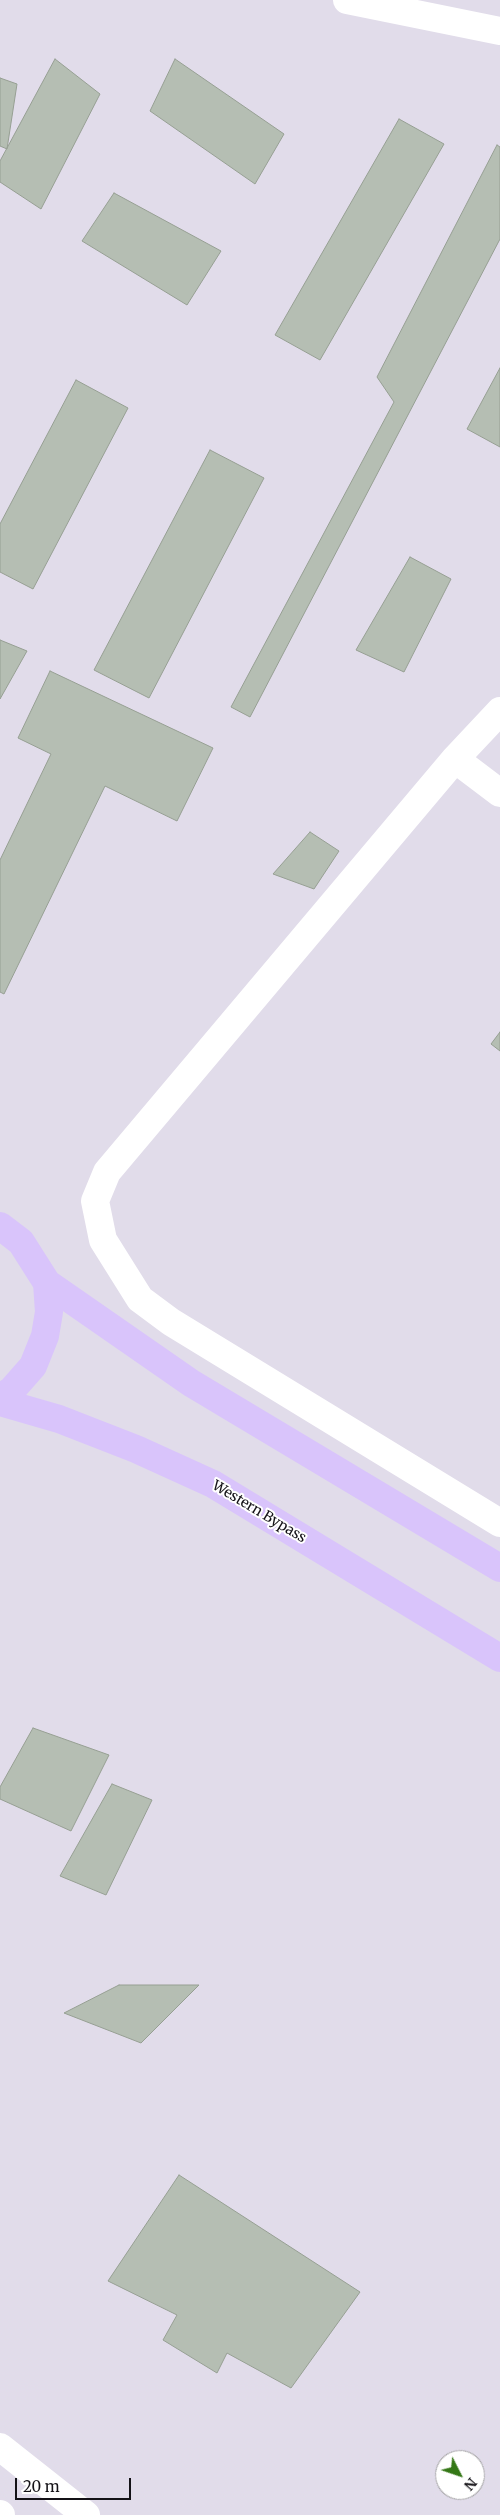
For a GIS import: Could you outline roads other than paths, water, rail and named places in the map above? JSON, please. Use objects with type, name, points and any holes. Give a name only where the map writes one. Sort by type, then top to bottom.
[{"type":"main road","points":[[0,1226],[21,1242],[47,1283],[191,1383],[500,1568]]},
{"type":"main road","points":[[0,1397],[11,1391],[33,1366],[46,1336],[49,1312],[47,1283]]},
{"type":"main road","name":"Western Bypass","points":[[0,1402],[59,1419],[136,1449],[213,1484],[500,1658]]},
{"type":"street","points":[[347,0],[500,31]]},
{"type":"street","points":[[500,711],[455,759],[107,1172],[95,1201],[104,1240],[140,1299],[171,1322],[500,1523]]},
{"type":"street","points":[[455,759],[500,793]]},
{"type":"street","points":[[0,2447],[86,2515]]}]
